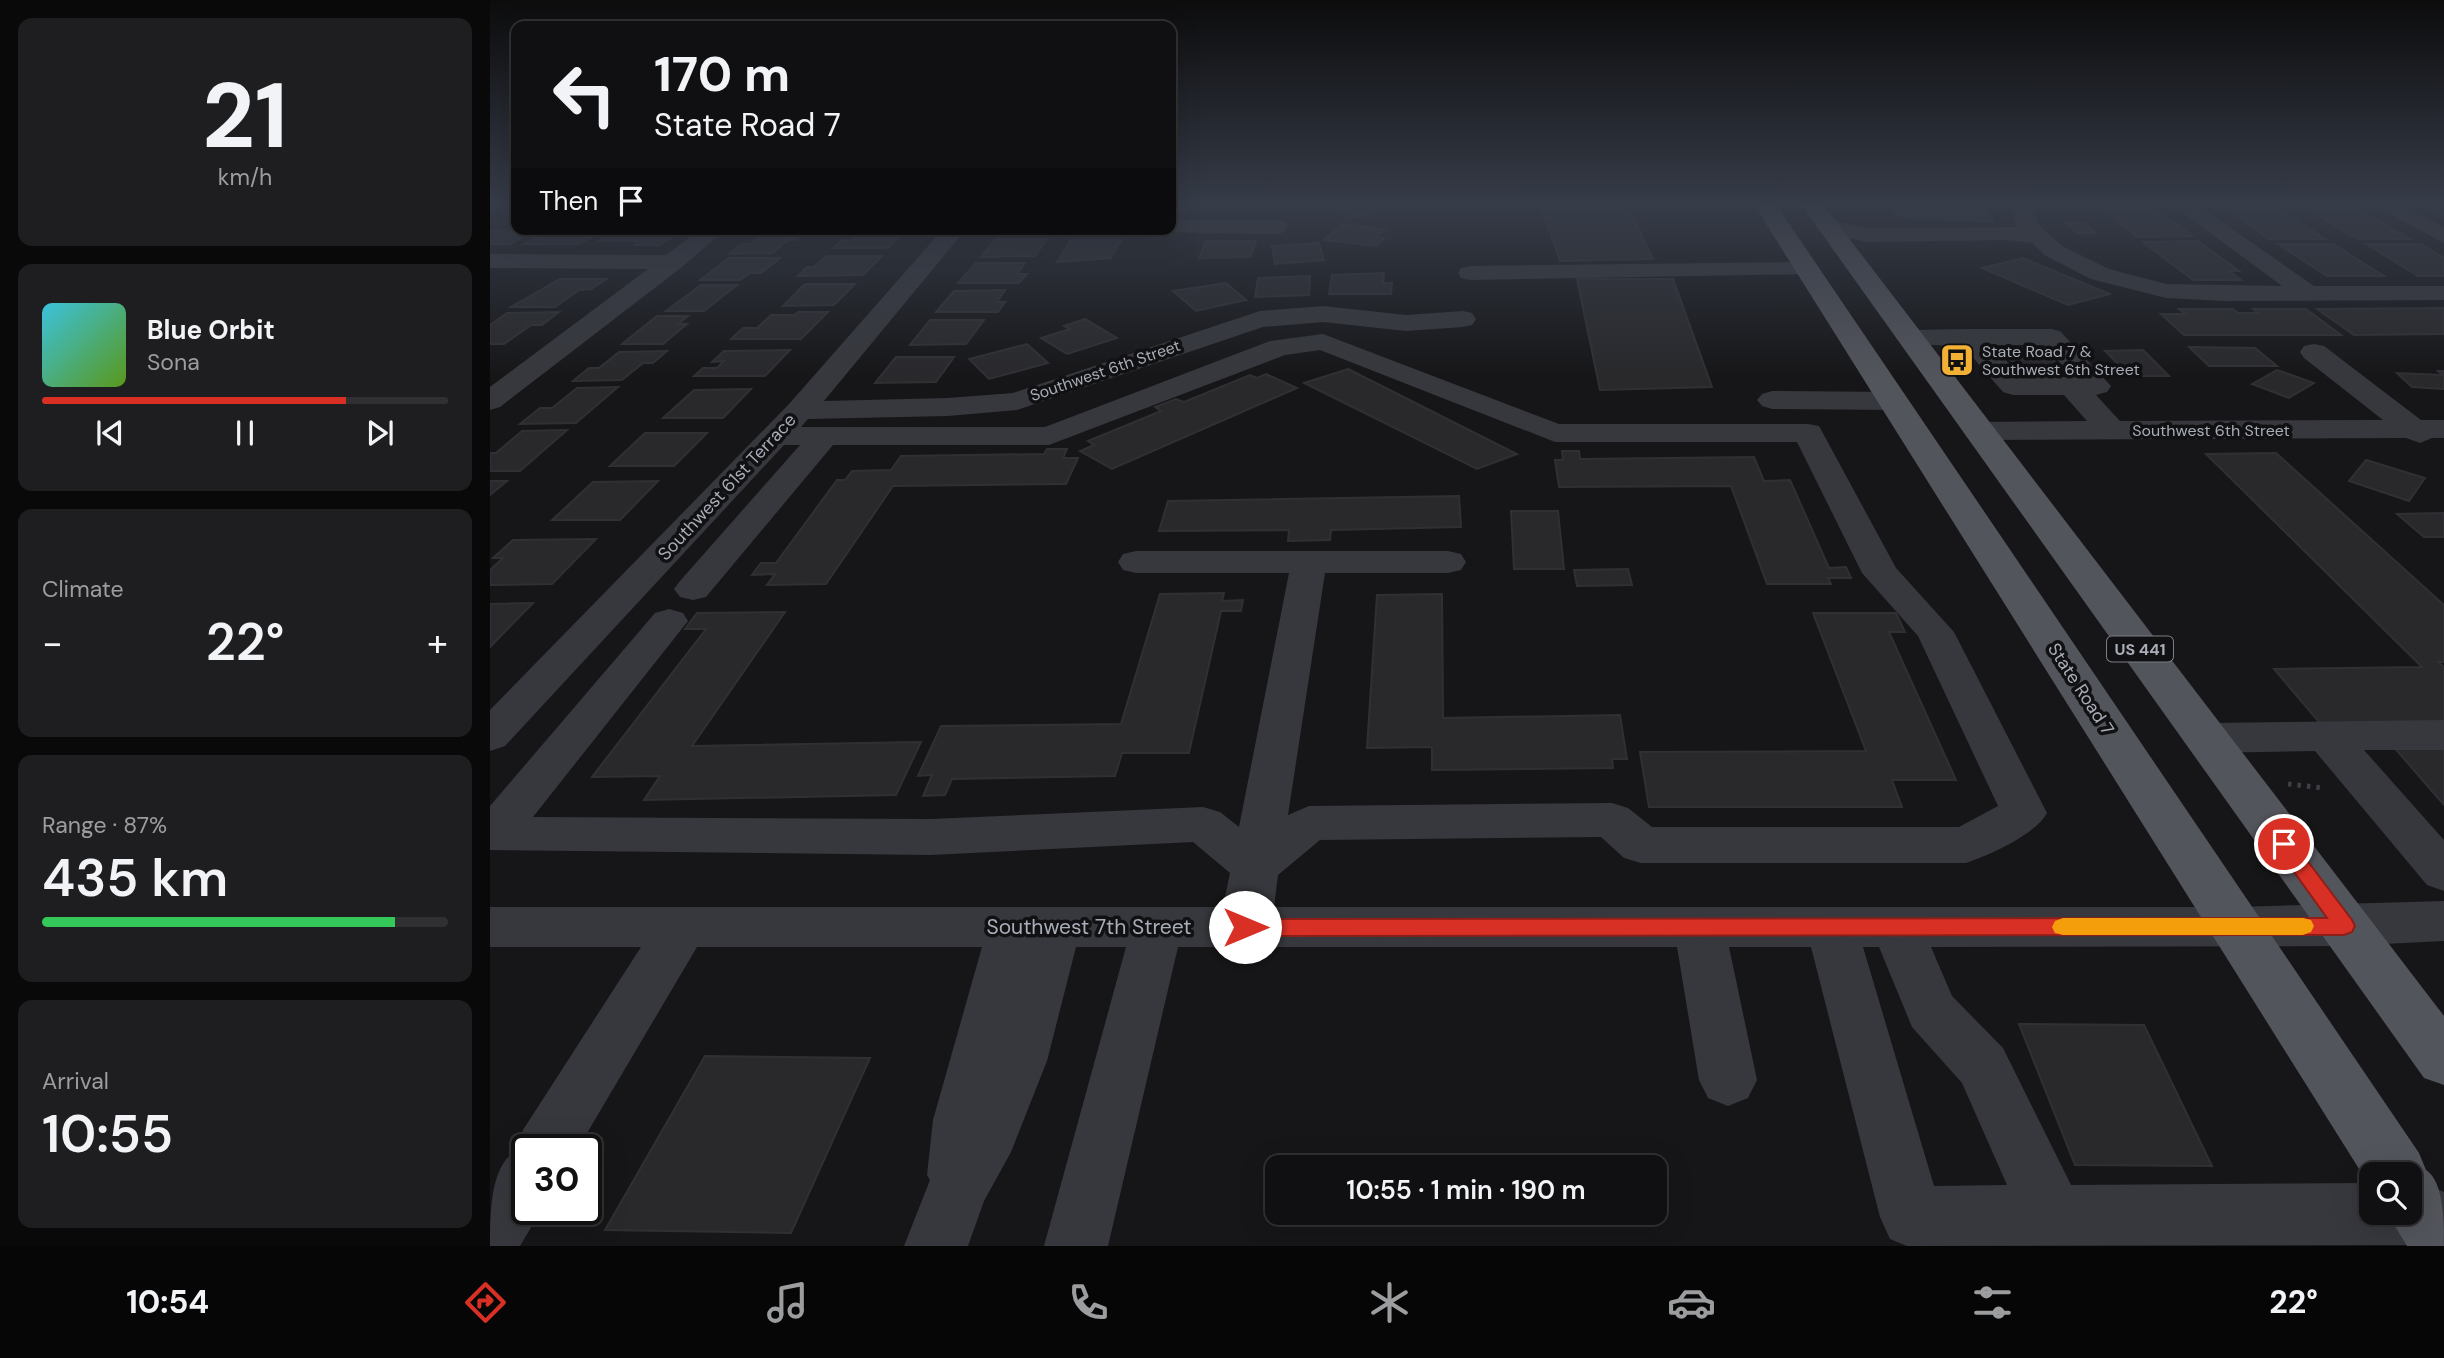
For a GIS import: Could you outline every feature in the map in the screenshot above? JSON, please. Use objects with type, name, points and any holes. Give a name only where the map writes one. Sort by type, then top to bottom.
[{"type":"main road","name":"State Road 7","points":[[1802,261],[2389,1162]]},
{"type":"main road","name":"US 441","points":[[1853,261],[2444,1060]]},
{"type":"main road","points":[[1888,391],[1929,416],[1978,431]]},
{"type":"street","points":[[517,261],[674,262]]},
{"type":"street","name":"Southwest 61st Terrace","points":[[490,736],[800,428],[930,261]]},
{"type":"street","points":[[1857,267],[1863,261]]},
{"type":"street","points":[[2074,261],[2100,274],[2166,291],[2444,293]]},
{"type":"street","points":[[2263,261],[2309,294]]},
{"type":"street","points":[[490,401],[674,262]]},
{"type":"street","points":[[1470,273],[1807,269]]},
{"type":"street","name":"Southwest 6th Street","points":[[800,428],[948,407],[1017,401],[1260,319],[1323,314],[1406,323],[1463,319]]},
{"type":"street","points":[[1910,338],[1970,337],[2051,337],[2097,386],[2013,386],[1970,337]]},
{"type":"street","points":[[1323,342],[1555,433],[1808,433],[1880,573],[1935,632],[2024,813],[1966,845],[1641,845],[1612,820],[1309,823],[1256,867],[1203,824],[931,837],[493,834],[681,605],[800,428],[1049,436],[1280,347],[1323,342]]},
{"type":"street","points":[[2314,352],[2444,452]]},
{"type":"street","points":[[2072,387],[2111,430]]},
{"type":"street","points":[[1772,400],[1888,391]]},
{"type":"street","name":"Southwest 6th Street","points":[[1978,431],[2444,429]]},
{"type":"street","points":[[1136,562],[1448,562]]},
{"type":"street","points":[[1245,927],[1308,562]]},
{"type":"street","points":[[2205,738],[2444,735]]},
{"type":"street","points":[[2327,736],[2444,872]]},
{"type":"street","name":"Southwest 7th Street","points":[[490,927],[2235,927],[2344,926],[2444,921]]},
{"type":"street","points":[[554,1134],[682,927]]},
{"type":"street","points":[[936,1246],[957,1188],[990,1132],[1019,1061],[1034,927]]},
{"type":"street","points":[[1076,1246],[1157,927]]},
{"type":"street","points":[[1699,927],[1728,1080]]},
{"type":"street","points":[[1831,927],[1912,1217],[2359,1208]]},
{"type":"street","points":[[1897,927],[1931,1011],[1983,1066],[2053,1216]]},
{"type":"street","points":[[490,1236],[511,1203]]},
{"type":"path","points":[[2240,785],[2371,787]]},
{"type":"building","points":[[725,261],[776,261],[761,273],[750,273],[740,280],[700,280]]},
{"type":"building","points":[[820,261],[877,261],[863,275],[798,276],[807,267],[814,267]]},
{"type":"building","points":[[1275,261],[1310,261],[1275,264]]},
{"type":"building","points":[[2010,261],[2031,261],[2110,294],[2068,305],[1982,268]]},
{"type":"building","points":[[2168,261],[2226,261],[2239,271],[2229,271],[2241,280],[2193,280]]},
{"type":"building","points":[[2304,261],[2360,261],[2384,276],[2327,276]]},
{"type":"building","points":[[2394,261],[2444,261],[2444,276],[2418,276]]},
{"type":"building","points":[[976,263],[1025,263],[1017,274],[1027,274],[1019,283],[958,283]]},
{"type":"building","points":[[1384,273],[1383,283],[1392,283],[1391,294],[1329,294],[1332,275]]},
{"type":"building","points":[[1310,276],[1309,295],[1255,297],[1258,278]]},
{"type":"building","points":[[560,279],[606,279],[591,289],[579,290],[555,307],[511,307]]},
{"type":"building","points":[[1577,279],[1673,279],[1712,387],[1600,390]]},
{"type":"building","points":[[1226,283],[1246,300],[1196,311],[1173,291]]},
{"type":"building","points":[[805,284],[855,284],[834,305],[783,306]]},
{"type":"building","points":[[701,285],[737,285],[704,311],[666,311]]},
{"type":"building","points":[[1005,290],[997,302],[1005,302],[998,312],[936,312],[954,291]]},
{"type":"building","points":[[2444,308],[2444,334],[2354,335],[2317,309]]},
{"type":"building","points":[[2179,309],[2233,309],[2238,313],[2258,313],[2253,309],[2306,309],[2341,335],[2184,335],[2161,314],[2185,314]]},
{"type":"building","points":[[559,312],[542,325],[531,325],[504,344],[490,344],[490,325],[507,313]]},
{"type":"building","points":[[798,312],[828,312],[801,339],[731,339],[743,328],[757,328],[771,315],[795,315]]},
{"type":"building","points":[[657,316],[688,316],[678,324],[687,324],[663,344],[622,344]]},
{"type":"building","points":[[1085,319],[1117,338],[1067,354],[1041,338],[1070,329],[1064,326]]},
{"type":"building","points":[[930,320],[984,320],[966,344],[910,345]]},
{"type":"building","points":[[1027,344],[1048,363],[989,379],[969,359]]},
{"type":"building","points":[[2189,347],[2255,348],[2277,366],[2209,366]]},
{"type":"building","points":[[790,350],[765,376],[694,376],[703,368],[717,368],[724,361],[712,362],[724,351]]},
{"type":"building","points":[[2143,350],[2169,376],[2130,376],[2105,351]]},
{"type":"building","points":[[667,351],[653,363],[643,363],[622,380],[573,381],[589,368],[599,368],[619,352]]},
{"type":"building","points":[[2004,352],[2046,352],[2063,371],[2020,371]]},
{"type":"building","points":[[896,357],[954,357],[936,382],[875,383]]},
{"type":"building","points":[[1348,369],[1517,454],[1477,469],[1304,383]]},
{"type":"building","points":[[2277,370],[2314,383],[2289,398],[2252,384]]},
{"type":"building","points":[[2438,371],[2444,371],[2444,389],[2412,387],[2397,373],[2443,375]]},
{"type":"building","points":[[1266,374],[1297,388],[1112,469],[1080,451],[1094,445],[1088,441],[1161,411],[1155,407],[1176,399],[1184,402],[1250,375],[1257,378]]},
{"type":"building","points":[[618,387],[576,423],[520,424],[540,408],[552,408],[577,388]]},
{"type":"building","points":[[751,389],[723,418],[663,418],[694,390]]},
{"type":"building","points":[[567,430],[520,471],[490,471],[490,453],[496,453],[522,431]]},
{"type":"building","points":[[645,433],[707,433],[674,466],[610,466]]},
{"type":"building","points":[[1047,449],[1067,449],[1063,458],[1078,458],[1066,484],[893,486],[826,584],[767,585],[775,574],[752,575],[761,563],[776,563],[837,480],[845,480],[852,471],[891,470],[901,456],[1044,454]]},
{"type":"building","points":[[1562,451],[1579,451],[1580,459],[1754,457],[1764,481],[1790,480],[1829,568],[1846,567],[1851,578],[1828,578],[1831,584],[1767,584],[1731,486],[1559,487],[1555,460],[1563,460]]},
{"type":"building","points":[[2276,453],[2444,605],[2444,662],[2438,662],[2444,667],[2444,728],[2325,729],[2274,669],[2422,667],[2206,454]]},
{"type":"building","points":[[2366,460],[2425,478],[2409,501],[2349,481]]},
{"type":"building","points":[[490,481],[507,481],[490,495]]},
{"type":"building","points":[[658,481],[620,520],[552,520],[593,482]]},
{"type":"building","points":[[1459,496],[1461,527],[1331,530],[1330,540],[1288,541],[1289,530],[1159,531],[1168,501]]},
{"type":"building","points":[[1511,511],[1558,511],[1564,569],[1514,569]]},
{"type":"building","points":[[2444,513],[2444,537],[2424,537],[2397,514]]},
{"type":"building","points":[[596,539],[552,584],[490,585],[490,570],[503,558],[493,558],[513,540]]},
{"type":"building","points":[[1628,569],[1632,585],[1577,586],[1574,570]]},
{"type":"building","points":[[1224,593],[1222,601],[1243,600],[1241,611],[1221,611],[1189,753],[1122,753],[1115,776],[952,779],[945,795],[923,796],[932,775],[918,776],[941,726],[1121,724],[1160,594]]},
{"type":"building","points":[[1442,594],[1443,718],[1620,715],[1627,759],[1612,759],[1613,768],[1432,770],[1432,747],[1367,748],[1377,595]]},
{"type":"building","points":[[533,603],[490,647],[490,604]]},
{"type":"building","points":[[785,612],[692,746],[921,742],[896,795],[644,800],[660,776],[592,777],[706,629],[685,629],[697,613]]},
{"type":"building","points":[[1813,613],[1896,613],[1905,632],[1889,632],[1956,780],[1892,780],[1902,807],[1649,807],[1640,752],[1866,751]]},
{"type":"building","points":[[2392,745],[2444,745],[2444,805]]},
{"type":"building","points":[[2019,1024],[2144,1025],[2212,1166],[2075,1165]]},
{"type":"building","points":[[705,1056],[870,1058],[791,1233],[605,1230]]},
{"type":"slow traffic","points":[[2063,927],[2303,926]]},
{"type":"place","name":"State Road 7 & Southwest 6th Street","points":[[1957,360]]},
{"type":"route","points":[[1245,927],[2344,926],[2284,844]]}]
